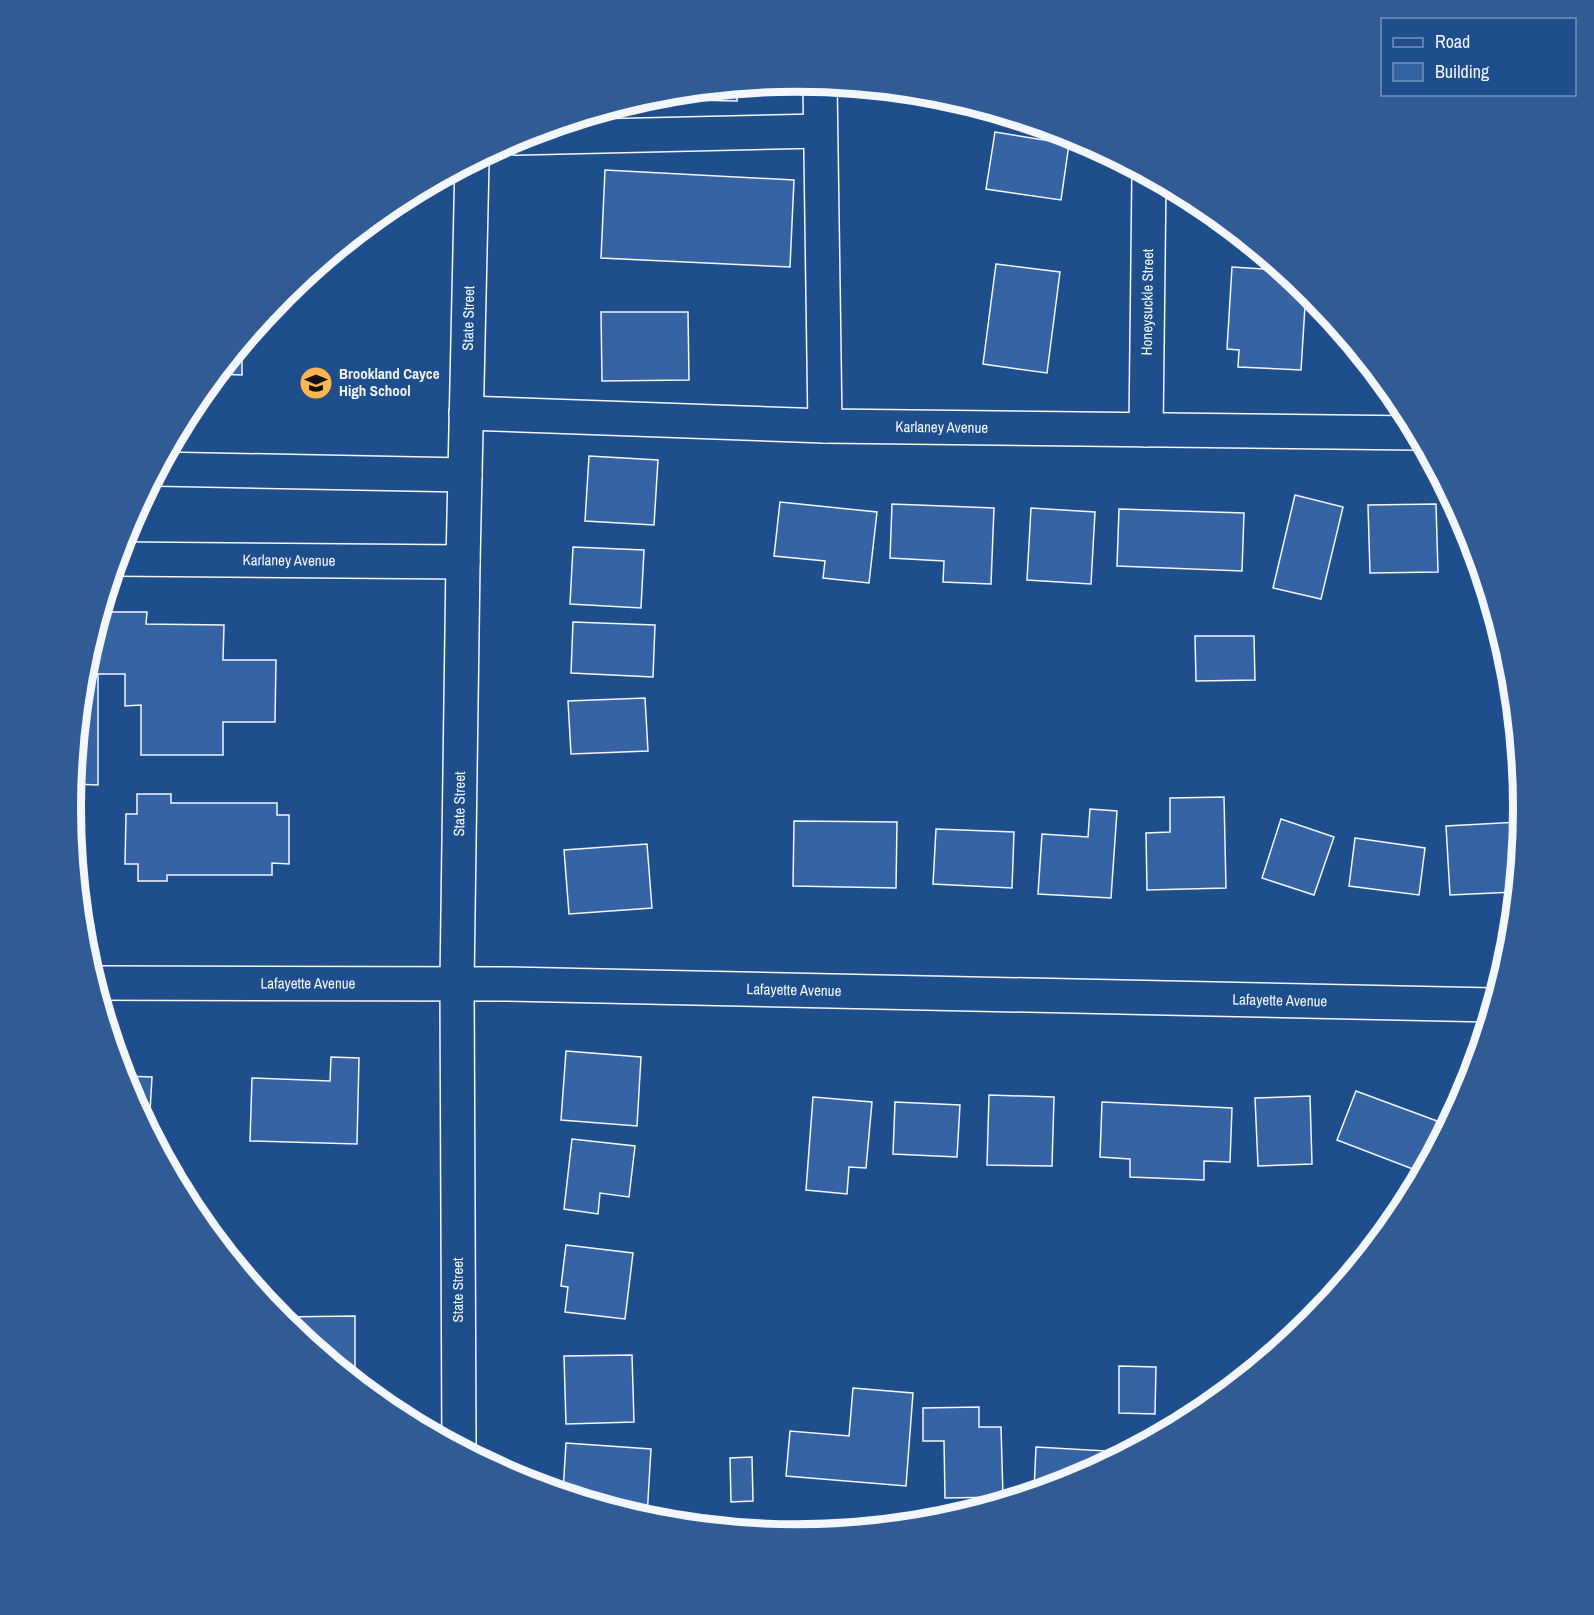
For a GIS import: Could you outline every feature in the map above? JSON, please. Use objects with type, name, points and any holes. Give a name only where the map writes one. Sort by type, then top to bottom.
[{"type":"street","points":[[820,92],[825,426]]},
{"type":"street","points":[[545,137],[820,132]]},
{"type":"street","name":"State Street","points":[[459,1439],[457,983],[472,169]]},
{"type":"street","name":"Honeysuckle Street","points":[[1146,430],[1149,184]]},
{"type":"street","name":"Karlaney Avenue","points":[[466,414],[825,426],[1406,433]]},
{"type":"street","points":[[166,470],[465,475]]},
{"type":"street","name":"Karlaney Avenue","points":[[126,559],[463,562]]},
{"type":"street","name":"Lafayette Avenue","points":[[103,983],[457,983],[1485,1005]]},
{"type":"building","points":[[737,94],[737,101],[690,100]]},
{"type":"building","points":[[995,132],[1069,145],[1061,200],[986,189]]},
{"type":"building","points":[[605,170],[794,180],[790,267],[601,258]]},
{"type":"building","points":[[996,264],[1060,272],[1047,373],[983,364]]},
{"type":"building","points":[[1232,267],[1269,269],[1305,303],[1301,370],[1238,367],[1239,350],[1227,349]]},
{"type":"building","points":[[601,312],[688,312],[689,380],[602,381]]},
{"type":"building","points":[[242,356],[242,375],[227,374]]},
{"type":"building","points":[[589,456],[658,460],[654,525],[585,521]]},
{"type":"building","points":[[1295,495],[1343,507],[1321,599],[1273,588]]},
{"type":"building","points":[[780,502],[877,512],[869,583],[823,578],[825,561],[774,556]]},
{"type":"building","points":[[892,504],[994,508],[991,584],[943,582],[944,561],[890,558]]},
{"type":"building","points":[[1436,504],[1438,572],[1370,573],[1368,505]]},
{"type":"building","points":[[1031,508],[1095,512],[1091,584],[1027,580]]},
{"type":"building","points":[[1119,509],[1244,513],[1242,571],[1117,566]]},
{"type":"building","points":[[573,547],[644,550],[641,608],[570,604]]},
{"type":"building","points":[[108,612],[147,612],[146,624],[224,625],[223,660],[276,660],[275,722],[223,722],[223,755],[141,755],[141,705],[125,706],[125,674],[98,674],[98,785],[82,784],[83,761],[87,714]]},
{"type":"building","points":[[573,622],[655,625],[653,677],[571,673]]},
{"type":"building","points":[[1195,636],[1254,636],[1255,680],[1196,681]]},
{"type":"building","points":[[645,698],[648,751],[571,754],[568,701]]},
{"type":"building","points":[[137,794],[171,794],[171,803],[277,803],[277,815],[289,815],[289,864],[272,863],[272,875],[167,875],[167,881],[138,881],[138,864],[125,864],[126,814],[137,814]]},
{"type":"building","points":[[1224,797],[1226,888],[1147,890],[1146,833],[1170,832],[1170,798]]},
{"type":"building","points":[[1090,809],[1117,811],[1111,898],[1038,894],[1042,834],[1088,837]]},
{"type":"building","points":[[1281,819],[1334,837],[1314,895],[1262,878]]},
{"type":"building","points":[[794,821],[897,822],[896,888],[793,886]]},
{"type":"building","points":[[1512,822],[1508,892],[1450,895],[1446,826]]},
{"type":"building","points":[[936,829],[1014,832],[1012,888],[933,884]]},
{"type":"building","points":[[1355,838],[1425,848],[1419,895],[1349,886]]},
{"type":"building","points":[[647,844],[652,908],[569,914],[564,850]]},
{"type":"building","points":[[566,1051],[641,1057],[637,1126],[561,1120]]},
{"type":"building","points":[[331,1057],[359,1058],[357,1144],[250,1141],[252,1078],[330,1081]]},
{"type":"building","points":[[134,1076],[152,1077],[150,1113]]},
{"type":"building","points":[[1356,1091],[1437,1121],[1415,1170],[1337,1140]]},
{"type":"building","points":[[989,1095],[1054,1097],[1052,1166],[987,1165]]},
{"type":"building","points":[[1310,1096],[1312,1164],[1258,1166],[1255,1098]]},
{"type":"building","points":[[813,1097],[872,1102],[866,1168],[849,1167],[847,1194],[806,1190]]},
{"type":"building","points":[[895,1102],[960,1105],[957,1157],[893,1154]]},
{"type":"building","points":[[1102,1102],[1232,1108],[1230,1162],[1204,1161],[1204,1180],[1130,1177],[1130,1159],[1100,1157]]},
{"type":"building","points":[[572,1139],[635,1146],[629,1197],[600,1193],[598,1214],[564,1209]]},
{"type":"building","points":[[566,1245],[633,1253],[625,1319],[565,1312],[568,1287],[561,1286]]},
{"type":"building","points":[[355,1316],[355,1371],[325,1346],[294,1317]]},
{"type":"building","points":[[632,1355],[634,1422],[566,1424],[564,1356]]},
{"type":"building","points":[[1119,1366],[1156,1367],[1155,1414],[1119,1413]]},
{"type":"building","points":[[853,1388],[913,1393],[906,1486],[786,1476],[790,1431],[849,1436]]},
{"type":"building","points":[[979,1407],[979,1427],[1001,1427],[1003,1493],[988,1497],[945,1498],[944,1441],[923,1441],[923,1408]]},
{"type":"building","points":[[566,1443],[651,1449],[648,1508],[563,1485]]},
{"type":"building","points":[[1036,1447],[1111,1451],[1071,1469],[1034,1483]]},
{"type":"building","points":[[752,1457],[753,1501],[731,1502],[730,1458]]},
{"type":"place","name":"Brookland Cayce High School","points":[[316,383]]}]
